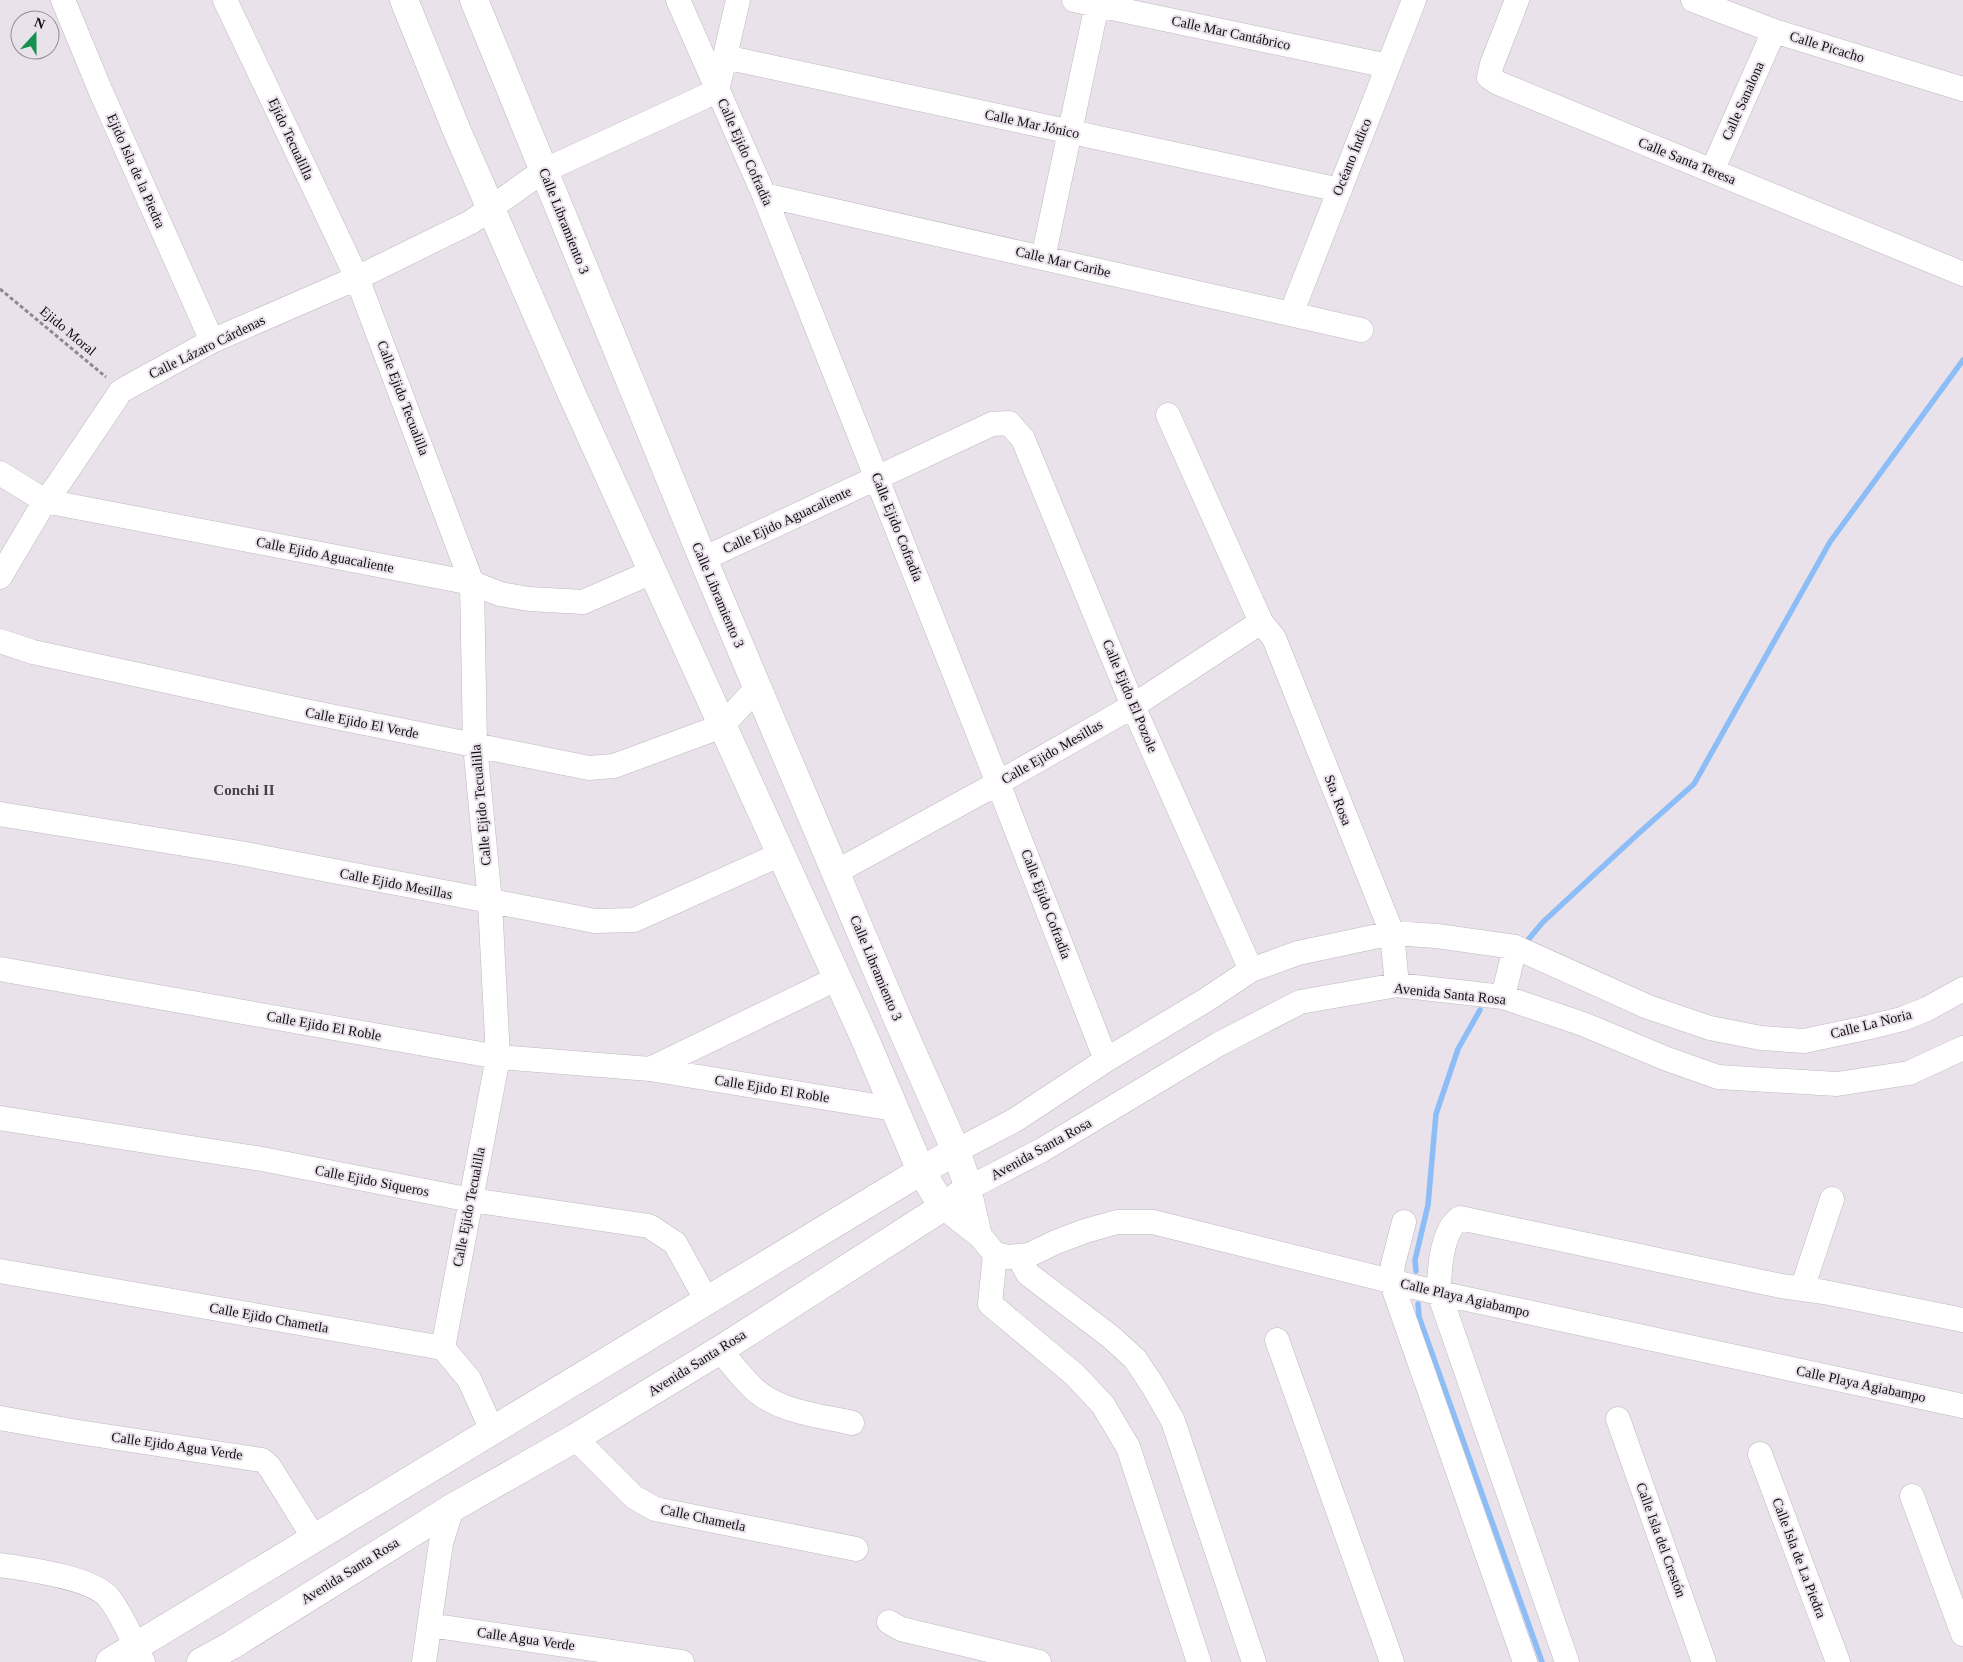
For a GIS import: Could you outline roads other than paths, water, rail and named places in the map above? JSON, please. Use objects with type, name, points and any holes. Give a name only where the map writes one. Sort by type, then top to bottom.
[{"type":"street","name":"Ejido Isla de la Piedra","points":[[63,0],[101,92],[212,341]]},
{"type":"street","name":"Ejido Tecualilla","points":[[225,0],[357,278]]},
{"type":"street","points":[[404,0],[458,131],[574,399],[838,978],[921,1171],[942,1207],[987,1245]]},
{"type":"street","name":"Calle Libramiento 3","points":[[474,0],[703,559],[970,1188]]},
{"type":"street","name":"Calle Ejido Cofradía","points":[[678,0],[764,194],[878,478],[1106,1060]]},
{"type":"street","points":[[718,91],[738,0]]},
{"type":"street","name":"Océano Índico","points":[[1291,314],[1414,0]]},
{"type":"street","name":"Calle Santa Teresa","points":[[1516,0],[1489,77],[1506,87],[1963,274]]},
{"type":"street","name":"Calle Picacho","points":[[1693,0],[1774,31],[1963,89]]},
{"type":"street","points":[[1043,258],[1069,132],[1089,2]]},
{"type":"street","name":"Calle Mar Cantábrico","points":[[1089,2],[1388,66]]},
{"type":"street","name":"Calle Sanalona","points":[[1712,171],[1774,31]]},
{"type":"street","name":"Calle Mar Jónico","points":[[725,57],[1340,190]]},
{"type":"street","name":"Calle Lázaro Cárdenas","points":[[0,577],[45,501],[59,484],[121,391],[212,341],[357,278],[471,222],[543,171],[718,91]]},
{"type":"street","name":"Calle Mar Caribe","points":[[764,194],[1361,330]]},
{"type":"street","name":"Calle Ejido Tecualilla","points":[[357,278],[472,583],[475,745],[490,902],[498,1057],[443,1348]]},
{"type":"street","name":"Sta. Rosa","points":[[1168,415],[1261,622],[1274,638],[1392,934],[1397,985]]},
{"type":"street","name":"Calle Ejido Aguacaliente","points":[[703,559],[992,424],[1009,424]]},
{"type":"street","name":"Calle Ejido El Pozole","points":[[1009,424],[1023,439],[1133,706],[1251,970]]},
{"type":"street","name":"Calle Ejido Aguacaliente","points":[[0,473],[45,501],[472,583],[500,594],[583,602],[652,572]]},
{"type":"street","name":"Calle Ejido Mesillas","points":[[836,872],[1133,706],[1261,622]]},
{"type":"street","name":"Calle Ejido El Verde","points":[[0,642],[33,652],[300,710],[589,768],[614,766],[722,726]]},
{"type":"street","points":[[722,726],[757,688]]},
{"type":"street","name":"Calle Ejido Mesillas","points":[[0,814],[240,853],[594,921],[634,920],[781,854]]},
{"type":"street","points":[[110,1662],[140,1654],[314,1538],[921,1171],[1015,1120],[1106,1060],[1206,1000],[1251,970],[1298,953],[1392,934],[1437,936],[1515,947],[1503,997]]},
{"type":"street","name":"Calle La Noria","points":[[1515,947],[1648,1007],[1710,1028],[1761,1038],[1804,1041],[1902,1019],[1926,1009],[1963,989]]},
{"type":"street","name":"Calle Ejido El Roble","points":[[0,970],[498,1057],[650,1069],[894,1109]]},
{"type":"street","points":[[650,1069],[838,978]]},
{"type":"street","name":"Avenida Santa Rosa","points":[[201,1662],[230,1653],[452,1508],[574,1438],[720,1350],[970,1188],[1042,1150],[1219,1044],[1300,1002],[1397,985],[1503,997],[1583,1024],[1668,1060],[1718,1077],[1837,1084],[1910,1073],[1963,1048]]},
{"type":"street","name":"Calle Ejido Siqueros","points":[[0,1118],[262,1159],[471,1200],[649,1226],[675,1243],[707,1301]]},
{"type":"street","points":[[970,1188],[987,1245],[990,1304],[1075,1375],[1103,1405],[1128,1447],[1199,1662]]},
{"type":"street","points":[[1802,1289],[1832,1199]]},
{"type":"street","points":[[1567,1662],[1438,1293],[1439,1270],[1445,1243],[1453,1223],[1460,1218],[1802,1289],[1963,1320]]},
{"type":"street","name":"Calle Playa Agiabampo","points":[[987,1245],[1008,1257],[1029,1256],[1056,1242],[1117,1222],[1153,1222],[1438,1293],[1963,1406]]},
{"type":"street","points":[[1404,1222],[1393,1264],[1391,1281],[1525,1662]]},
{"type":"street","points":[[1018,1256],[1028,1274],[1111,1337],[1135,1359],[1153,1386],[1173,1422],[1254,1662]]},
{"type":"street","name":"Calle Ejido Chametla","points":[[0,1271],[443,1348]]},
{"type":"street","points":[[1276,1340],[1392,1662]]},
{"type":"street","points":[[443,1348],[469,1379],[492,1430]]},
{"type":"street","points":[[720,1350],[752,1387],[769,1400],[787,1408],[852,1423]]},
{"type":"street","name":"Calle Ejido Agua Verde","points":[[0,1418],[262,1460],[270,1466],[314,1538]]},
{"type":"street","name":"Calle Isla del Crestón","points":[[1618,1419],[1704,1662]]},
{"type":"street","name":"Calle Chametla","points":[[574,1438],[634,1497],[655,1509],[856,1549]]},
{"type":"street","name":"Calle Isla de La Piedra","points":[[1760,1454],[1838,1662]]},
{"type":"street","points":[[1912,1496],[1963,1634]]},
{"type":"street","points":[[424,1662],[441,1543],[452,1508]]},
{"type":"street","points":[[0,1565],[62,1575],[95,1588],[108,1597],[140,1654]]},
{"type":"street","points":[[889,1622],[901,1629],[1039,1662]]},
{"type":"street","name":"Calle Agua Verde","points":[[429,1626],[682,1662]]},
{"type":"waterway","points":[[1527,941],[1543,922],[1694,784],[1830,542],[1963,360]]},
{"type":"waterway","points":[[1416,1271],[1415,1260],[1428,1205],[1436,1114],[1458,1049],[1480,1010]]},
{"type":"waterway","points":[[1418,1304],[1419,1317],[1542,1662]]},
{"type":"district","name":"Conchi II","points":[[244,790]]}]
